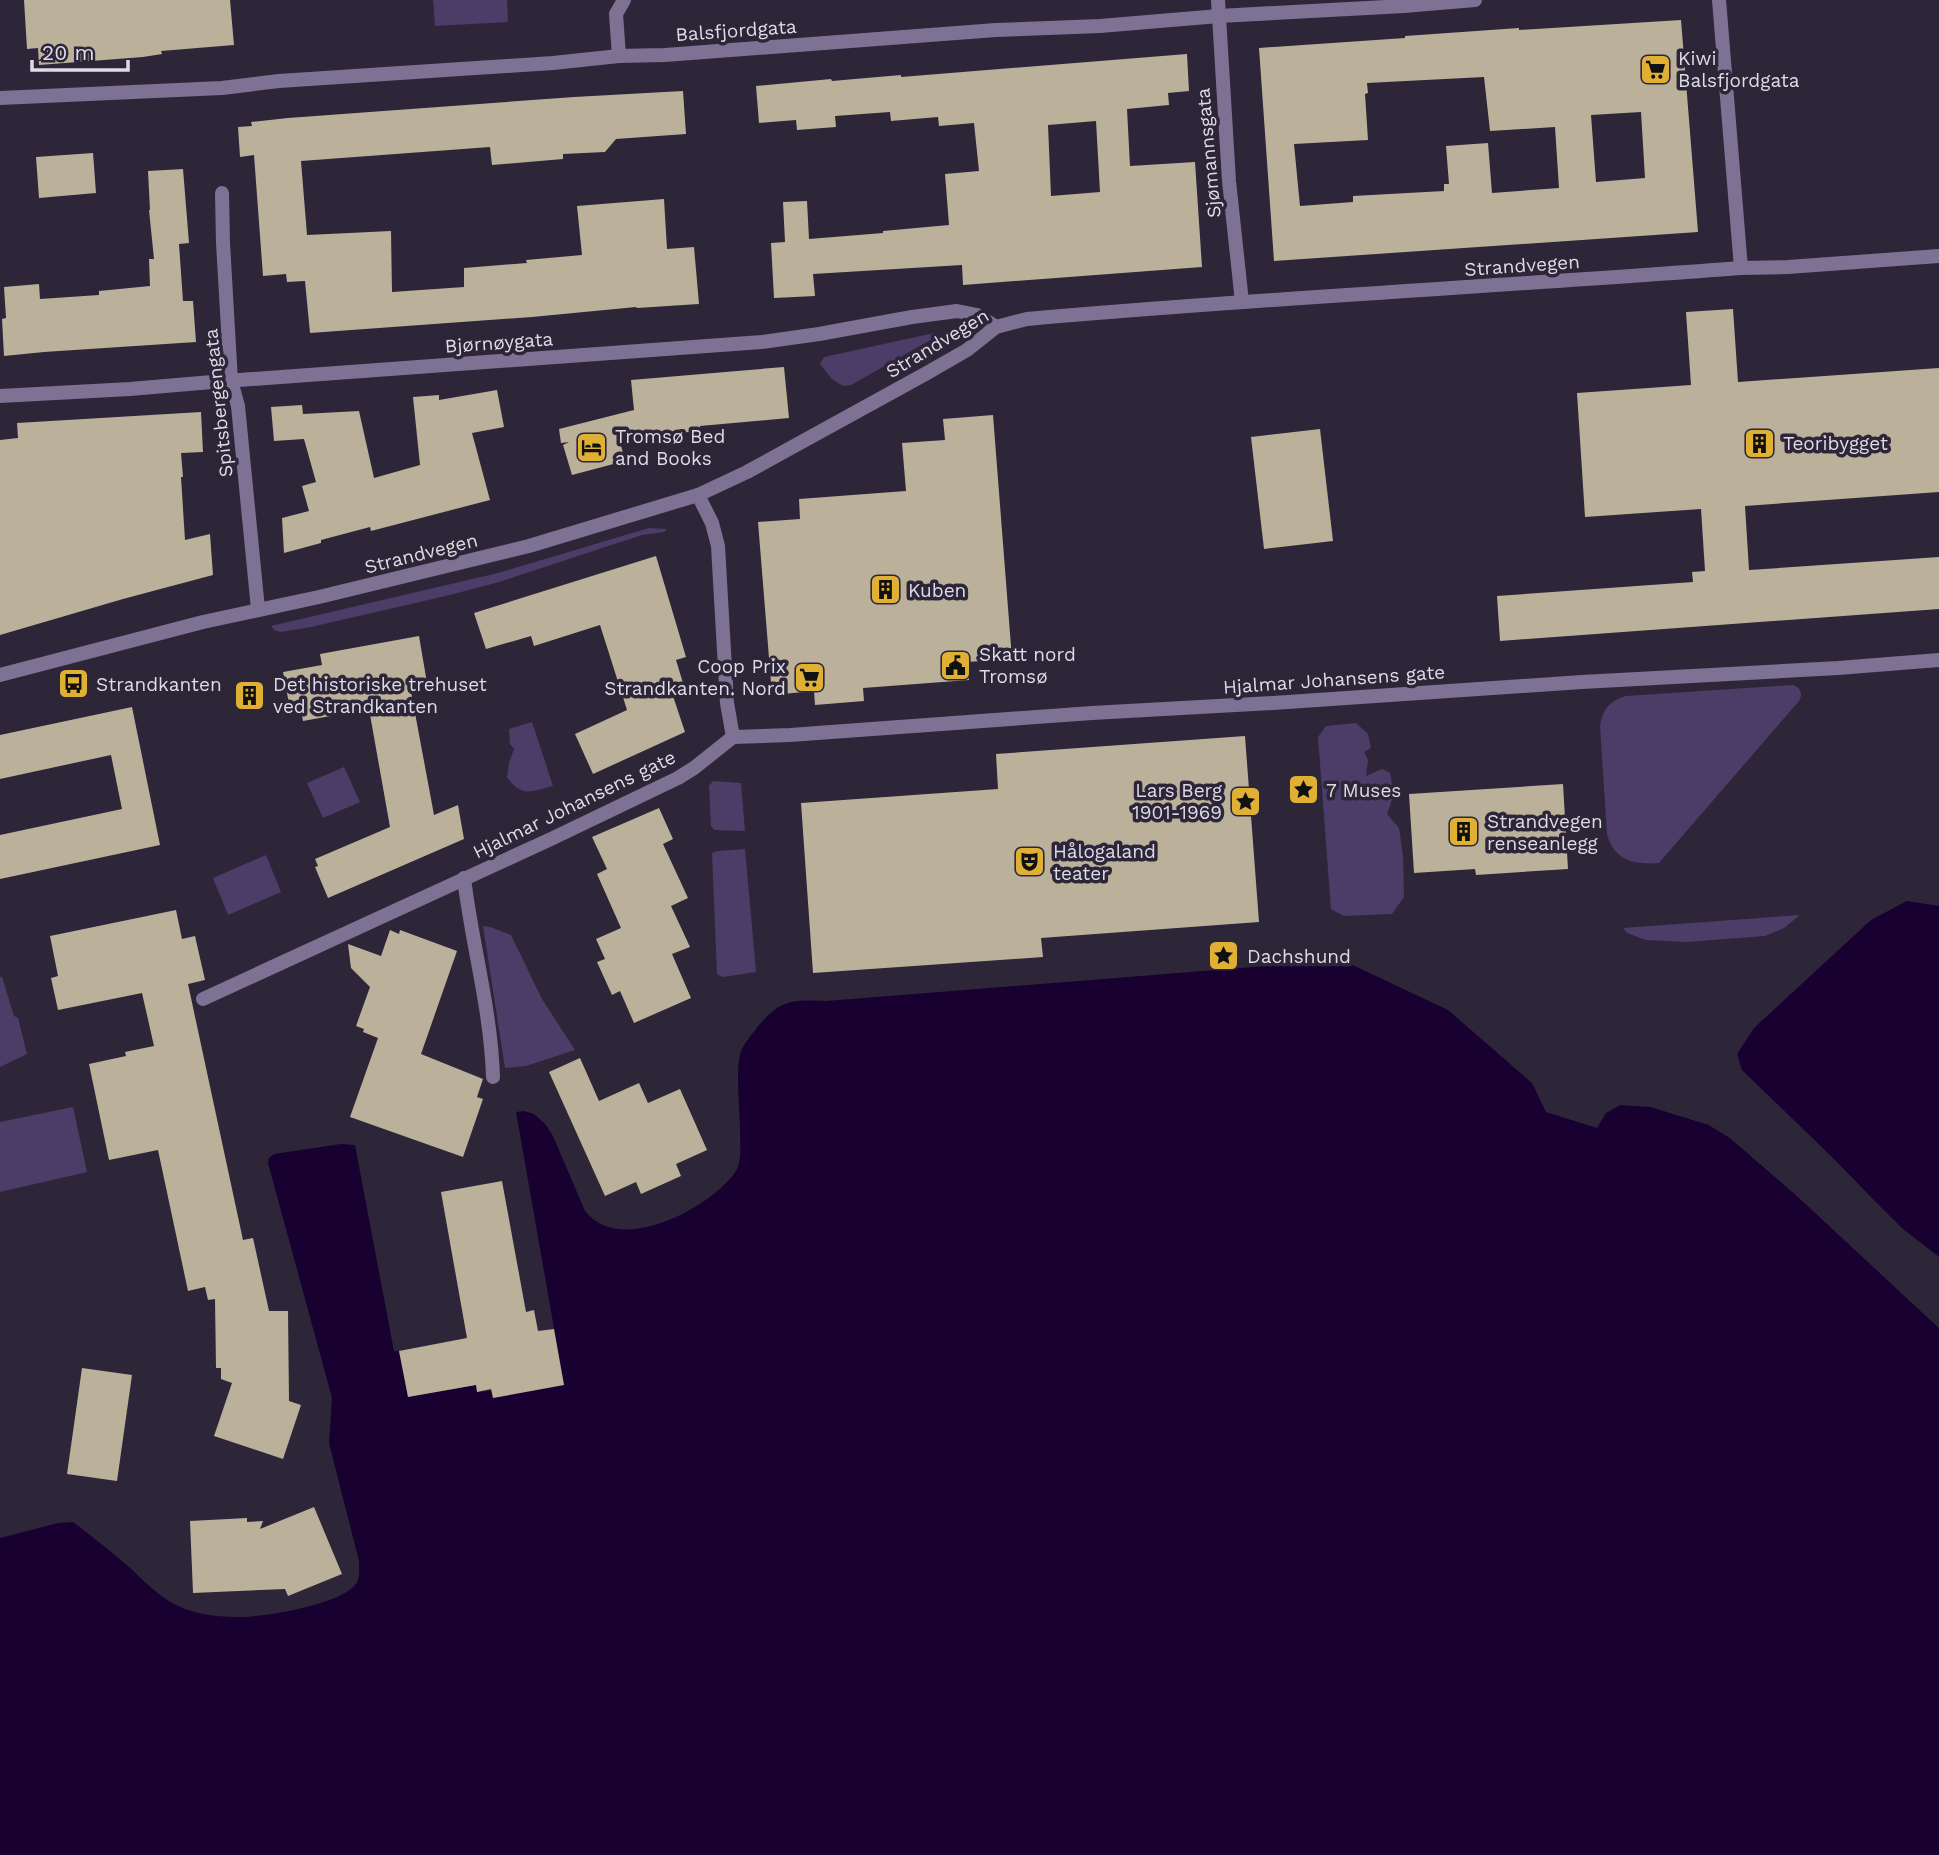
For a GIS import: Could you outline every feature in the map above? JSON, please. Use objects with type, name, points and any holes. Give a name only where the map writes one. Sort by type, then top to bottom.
[{"type":"street","points":[[609,0],[616,14],[619,56]]},
{"type":"street","points":[[616,14],[624,0]]},
{"type":"street","name":"Sjømannsgata","points":[[1218,0],[1229,181],[1242,302]]},
{"type":"street","name":"Balsfjordgata","points":[[0,98],[222,88],[279,81],[553,63],[619,56],[1475,0]]},
{"type":"street","points":[[1719,0],[1741,268]]},
{"type":"street","name":"Spitsbergengata","points":[[222,194],[231,381],[238,406],[258,609]]},
{"type":"street","name":"Strandvegen","points":[[0,675],[258,609],[319,597],[529,546],[698,495],[747,472],[927,373],[967,350],[996,327],[1027,319],[1242,302],[1939,256]]},
{"type":"street","name":"Bjørnøygata","points":[[0,396],[130,389],[762,342],[957,311],[977,315],[996,327]]},
{"type":"street","points":[[698,495],[712,523],[718,546],[727,703],[733,737]]},
{"type":"street","name":"Hjalmar Johansens gate","points":[[203,999],[678,778],[733,737],[790,736],[1092,713],[1939,660]]},
{"type":"street","name":"Hjalmar Johansens gate","points":[[464,878],[491,1033],[493,1077]]},
{"type":"shaded area","points":[[433,0],[507,0],[508,22],[435,26]]},
{"type":"shaded area","points":[[934,333],[936,337],[851,385],[843,386],[832,379],[820,364],[824,357]]},
{"type":"shaded area","points":[[649,528],[667,529],[450,595],[311,627],[281,632],[271,626],[498,573]]},
{"type":"shaded area","points":[[1793,685],[1800,692],[1799,701],[1659,863],[1634,862],[1620,856],[1607,834],[1600,726],[1611,703],[1626,696]]},
{"type":"shaded area","points":[[532,722],[553,786],[527,791],[517,788],[507,777],[514,749],[510,744],[509,729]]},
{"type":"shaded area","points":[[1356,723],[1368,734],[1371,748],[1364,752],[1368,760],[1366,776],[1382,769],[1390,773],[1394,794],[1387,814],[1399,828],[1404,897],[1392,914],[1344,916],[1331,909],[1318,737],[1326,726]]},
{"type":"shaded area","points":[[344,767],[360,802],[323,818],[307,783]]},
{"type":"shaded area","points":[[713,781],[741,783],[745,831],[714,830],[711,826],[709,786]]},
{"type":"shaded area","points":[[745,849],[756,972],[723,977],[717,974],[712,853]]},
{"type":"shaded area","points":[[266,855],[281,892],[228,915],[213,878]]},
{"type":"shaded area","points":[[1907,901],[1939,906],[1939,1257],[1903,1229],[1741,1070],[1737,1054],[1754,1028],[1871,920]]},
{"type":"shaded area","points":[[1800,915],[1784,928],[1765,936],[1686,942],[1646,940],[1627,933],[1623,928]]},
{"type":"shaded area","points":[[483,926],[511,935],[542,999],[575,1050],[526,1066],[505,1068]]},
{"type":"shaded area","points":[[1342,960],[1448,1010],[1532,1083],[1546,1112],[1597,1128],[1606,1113],[1620,1105],[1651,1107],[1709,1125],[1730,1138],[1796,1195],[1939,1328],[1939,1855],[0,1855],[0,1538],[58,1523],[73,1522],[164,1598],[185,1609],[217,1616],[252,1616],[304,1608],[337,1597],[350,1590],[358,1580],[359,1561],[329,1443],[332,1398],[268,1163],[274,1154],[341,1144],[355,1145],[394,1351],[399,1351],[408,1397],[476,1385],[477,1392],[564,1385],[516,1112],[534,1114],[545,1124],[553,1136],[585,1211],[599,1223],[617,1229],[636,1229],[656,1225],[695,1207],[724,1185],[737,1169],[740,1155],[739,1058],[759,1025],[781,1006],[805,1001]]},
{"type":"shaded area","points":[[0,977],[14,1016],[18,1018],[27,1054],[0,1067]]},
{"type":"shaded area","points":[[73,1107],[87,1172],[0,1192],[0,1122]]},
{"type":"pier","points":[[1737,1054],[1742,1070],[1902,1229],[1939,1257],[1939,1260],[1900,1231],[1831,1160],[1739,1073],[1734,1056]]},
{"type":"pier","points":[[1655,1104],[1710,1121],[1732,1136],[1798,1193],[1939,1324],[1939,1328],[1796,1195],[1730,1138],[1709,1125],[1651,1107]]},
{"type":"building","points":[[24,0],[230,0],[234,45],[161,51],[162,54],[143,57],[39,65],[38,48],[27,49]]},
{"type":"building","points":[[1681,20],[1698,232],[1274,261],[1259,48]],"holes":[[[1484,77],[1490,131],[1555,127],[1559,188],[1492,193],[1488,143],[1446,146],[1449,184],[1444,184],[1444,191],[1353,196],[1353,202],[1300,206],[1294,144],[1368,140],[1365,94],[1368,93],[1367,83]],[[1641,112],[1645,178],[1596,182],[1591,115]]]},
{"type":"building","points":[[1187,54],[1189,91],[1168,93],[1169,105],[1127,109],[1130,166],[1195,162],[1202,267],[963,285],[962,265],[813,274],[815,296],[774,298],[771,243],[785,242],[783,202],[807,201],[809,239],[949,225],[945,174],[979,171],[974,123],[939,126],[938,117],[891,121],[890,112],[835,116],[836,127],[797,130],[796,120],[759,123],[756,86],[831,79],[901,77]],"holes":[[[1096,121],[1100,192],[1051,196],[1048,125]]]},
{"type":"building","points":[[683,91],[686,134],[616,139],[605,152],[563,154],[563,159],[492,165],[490,147],[301,161],[307,235],[391,231],[392,292],[464,287],[464,268],[582,255],[577,206],[664,199],[667,249],[694,247],[699,304],[310,333],[305,281],[287,282],[286,274],[263,276],[254,155],[240,157],[238,127],[252,126],[251,122],[288,118]]},
{"type":"building","points":[[93,153],[96,193],[39,198],[36,157]]},
{"type":"building","points":[[183,169],[189,243],[179,244],[183,301],[193,301],[196,342],[4,356],[4,287],[39,284],[40,299],[99,295],[99,291],[150,286],[149,259],[154,259],[148,171]]},
{"type":"building","name":"Teoribygget","points":[[1733,309],[1738,382],[1939,368],[1939,492],[1745,506],[1749,570],[1939,557],[1939,609],[1500,641],[1497,596],[1693,582],[1692,572],[1705,571],[1701,509],[1585,517],[1577,393],[1691,385],[1686,312]]},
{"type":"building","points":[[784,367],[789,418],[700,426],[701,431],[619,438],[625,461],[572,475],[563,445],[569,442],[561,443],[559,429],[634,410],[631,380]]},
{"type":"building","points":[[497,390],[504,427],[472,433],[490,500],[371,531],[370,527],[284,553],[282,518],[309,511],[302,486],[316,482],[304,439],[274,441],[271,407],[302,405],[303,414],[359,411],[374,478],[420,465],[413,397],[439,395],[439,400]]},
{"type":"building","points":[[201,412],[203,452],[181,453],[185,540],[210,534],[213,575],[0,635],[0,440],[18,438],[17,423]]},
{"type":"building","name":"Kuben","points":[[993,415],[1012,659],[967,662],[969,680],[863,688],[864,701],[815,705],[814,691],[772,695],[758,522],[800,519],[799,499],[906,491],[902,443],[945,440],[943,419]]},
{"type":"building","points":[[1320,429],[1333,541],[1264,549],[1251,437]]},
{"type":"building","points":[[656,556],[686,657],[676,660],[683,683],[670,687],[685,732],[593,774],[575,734],[627,710],[600,625],[534,646],[531,636],[486,649],[474,613]]},
{"type":"building","points":[[419,636],[427,683],[410,686],[434,815],[458,805],[464,839],[328,898],[315,867],[318,866],[315,859],[390,827],[369,709],[303,721],[300,707],[290,709],[283,672],[322,665],[320,654]]},
{"type":"building","points":[[132,707],[160,845],[0,879],[0,835],[122,809],[111,755],[0,779],[0,735]]},
{"type":"building","name":"Hålogaland teater","points":[[1245,736],[1259,922],[1041,938],[1043,957],[813,973],[801,803],[998,789],[996,754]]},
{"type":"building","name":"Strandvegen renseanlegg","points":[[1563,784],[1568,869],[1476,875],[1475,869],[1414,873],[1409,794]]},
{"type":"building","points":[[659,808],[673,839],[663,844],[688,898],[671,906],[690,947],[672,954],[691,998],[634,1023],[620,991],[612,995],[597,962],[605,959],[596,939],[621,928],[597,874],[607,869],[592,837]]},
{"type":"building","points":[[176,910],[182,939],[195,936],[205,980],[188,984],[243,1240],[253,1238],[269,1311],[288,1311],[289,1401],[301,1405],[283,1459],[214,1436],[232,1383],[221,1379],[221,1368],[216,1368],[215,1299],[208,1300],[205,1287],[188,1291],[158,1150],[109,1160],[89,1064],[126,1056],[125,1052],[154,1046],[142,993],[58,1010],[51,978],[58,976],[50,936]]},
{"type":"building","points":[[390,930],[399,934],[400,930],[457,951],[421,1054],[483,1079],[477,1097],[483,1099],[463,1157],[350,1117],[378,1038],[356,1026],[370,987],[351,968],[348,944],[381,956]]},
{"type":"building","points":[[580,1058],[599,1101],[639,1083],[648,1103],[680,1089],[707,1150],[676,1164],[681,1176],[641,1194],[636,1182],[605,1196],[549,1072]]},
{"type":"building","points":[[502,1181],[526,1312],[534,1310],[538,1331],[554,1329],[564,1385],[493,1398],[491,1389],[477,1392],[476,1385],[408,1397],[399,1351],[467,1338],[441,1192]]},
{"type":"building","points":[[82,1368],[132,1375],[117,1481],[67,1474]]},
{"type":"building","points":[[314,1507],[342,1574],[288,1596],[285,1589],[193,1593],[190,1521],[247,1518],[247,1522],[263,1521],[260,1529]]},
{"type":"place","name":"Kiwi Balsfjordgata","points":[[1655,69]]},
{"type":"place","name":"Teoribygget","points":[[1760,443]]},
{"type":"place","name":"Tromsø Bed and Books","points":[[592,447]]},
{"type":"place","name":"Kuben","points":[[885,590]]},
{"type":"place","name":"Skatt nord Tromsø","points":[[956,665]]},
{"type":"place","name":"Coop Prix Strandkanten. Nord","points":[[809,677]]},
{"type":"place","name":"Strandkanten","points":[[73,684]]},
{"type":"place","name":"Det historiske trehuset ved Strandkanten","points":[[250,695]]},
{"type":"place","name":"7 Muses","points":[[1303,790]]},
{"type":"place","name":"Lars Berg 1901-1969","points":[[1245,801]]},
{"type":"place","name":"Strandvegen renseanlegg","points":[[1464,832]]},
{"type":"place","name":"Hålogaland teater","points":[[1030,862]]},
{"type":"place","name":"Dachshund","points":[[1224,956]]}]
